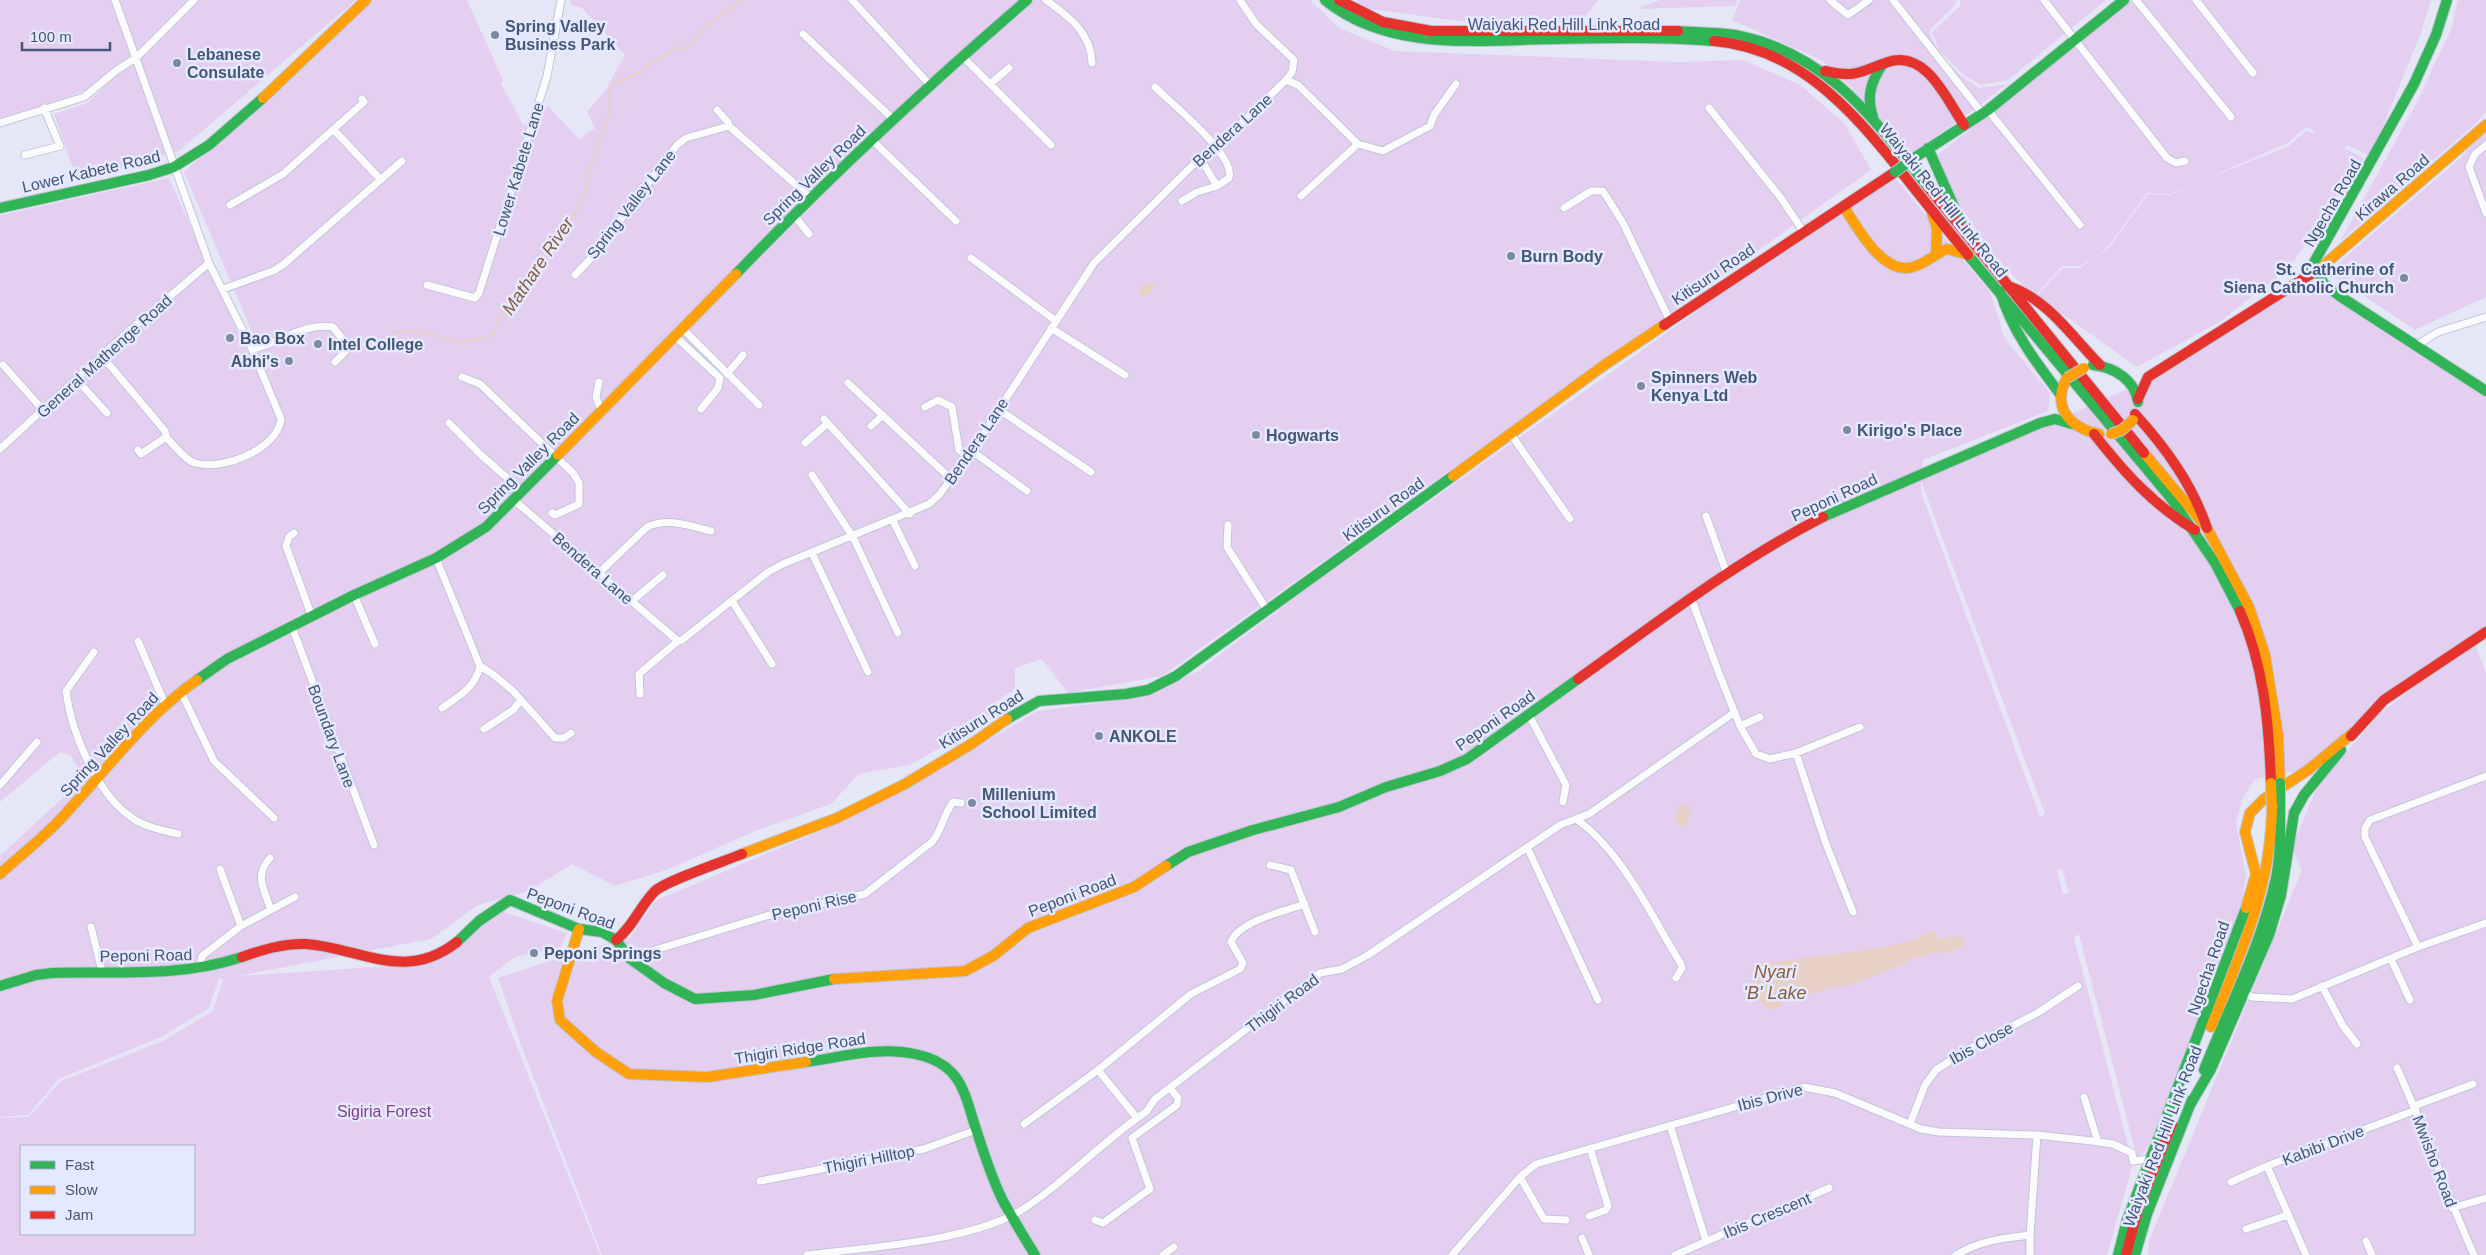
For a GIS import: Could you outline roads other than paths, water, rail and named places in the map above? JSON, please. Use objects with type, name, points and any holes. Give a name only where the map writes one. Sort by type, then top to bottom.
[{"type":"main road","name":"Lower Kabete Road","points":[[0,208],[149,175],[174,167],[209,145],[271,91],[366,0]]},
{"type":"main road","name":"Spring Valley Road","points":[[0,874],[66,814],[150,718],[181,692],[228,660],[354,596],[436,558],[486,527],[679,333],[793,214],[930,84],[1027,0]]},
{"type":"main road","name":"Waiyaki Red Hill Link Road","points":[[1325,0],[1364,25],[1382,32],[1415,38],[1642,38],[1713,41],[1753,48],[1800,70],[1832,93],[1861,123],[1970,255],[2004,289],[2207,528],[2249,607],[2265,655],[2278,735],[2280,783]]},
{"type":"main road","name":"Waiyaki Red Hill Link Road","points":[[1340,0],[1376,20],[1396,26],[1431,31],[1654,30],[1734,35],[1778,48],[1821,70],[1875,121],[1968,237],[2004,289],[2195,530],[2221,572],[2250,633],[2256,653],[2280,783]]},
{"type":"main road","name":"Kitisuru Road","points":[[616,940],[628,931],[646,902],[658,889],[779,839],[837,818],[905,784],[973,743],[1001,722],[1039,701],[1126,694],[1162,684],[1341,558],[1510,432],[1803,231],[1844,207],[1928,148],[1985,112],[2124,0]]},
{"type":"main road","name":"Ngecha Road","points":[[2307,275],[2368,172],[2402,107],[2432,46],[2447,0]]},
{"type":"main road","points":[[1821,70],[1848,76],[1900,59],[1910,60],[1921,66],[1964,124]]},
{"type":"main road","points":[[1875,121],[1868,103],[1868,94],[1871,82],[1882,65]]},
{"type":"main road","name":"Kirawa Road","points":[[2317,271],[2486,125]]},
{"type":"main road","points":[[1928,148],[1968,237]]},
{"type":"main road","points":[[1929,206],[1937,230],[1936,254]]},
{"type":"main road","points":[[1844,207],[1884,261],[1892,265],[1908,269],[1917,266],[1936,254],[1951,249],[1970,255]]},
{"type":"main road","name":"Ngecha Road","points":[[2307,275],[2317,271],[2324,284],[2341,297],[2486,390]]},
{"type":"main road","points":[[2100,365],[2084,368],[2067,378],[2061,387],[2061,398],[2066,414],[2072,424],[2094,434],[2111,434],[2122,430],[2134,417],[2144,383],[2153,373],[2307,275]]},
{"type":"main road","points":[[2061,398],[2027,351],[2006,310],[2004,289],[2024,292],[2055,316],[2100,365],[2124,377],[2138,399]]},
{"type":"main road","points":[[2124,377],[2153,373]]},
{"type":"main road","name":"Peponi Road","points":[[2045,421],[2061,398]]},
{"type":"main road","points":[[2134,417],[2176,464],[2200,506],[2207,528]]},
{"type":"main road","name":"Peponi Road","points":[[0,986],[36,975],[102,971],[166,972],[199,969],[267,949],[297,944],[323,946],[382,962],[417,961],[451,947],[495,908],[506,905],[510,900],[579,928],[598,930],[616,940],[630,958],[672,987],[688,996],[704,1000],[754,995],[835,979],[965,971],[993,956],[1028,928],[1134,887],[1188,852],[1253,830],[1339,807],[1386,787],[1454,766],[1488,746],[1691,598],[1778,540],[1824,516],[2045,421],[2059,420],[2072,424]]},
{"type":"main road","points":[[2094,434],[2145,496],[2172,518],[2195,530]]},
{"type":"main road","name":"Ngecha Road","points":[[2190,1105],[2211,1069],[2269,935],[2278,904],[2292,821],[2303,796],[2354,732],[2384,700],[2486,632]]},
{"type":"main road","name":"Ngecha Road","points":[[2118,1255],[2124,1229],[2144,1174],[2186,1079],[2254,882],[2256,864],[2246,844],[2246,821],[2257,804],[2280,783],[2323,759],[2354,732]]},
{"type":"main road","points":[[2268,890],[2276,804],[2280,783],[2303,796]]},
{"type":"main road","name":"Waiyaki Red Hill Link Road","points":[[2126,1255],[2138,1209],[2186,1079],[2268,890]]},
{"type":"main road","name":"Waiyaki Red Hill Link Road","points":[[2135,1255],[2147,1214],[2263,919],[2268,890]]},
{"type":"main road","name":"Thigiri Ridge Road","points":[[579,928],[557,1000],[560,1020],[596,1052],[624,1072],[634,1076],[708,1077],[879,1051],[915,1054],[933,1060],[948,1068],[968,1099],[976,1130],[1002,1199],[1035,1255]]},
{"type":"street","points":[[102,356],[160,424],[165,431],[166,438],[193,463],[205,465],[246,456],[273,439],[279,430],[281,419],[252,349],[209,264],[115,0]]},
{"type":"street","points":[[0,122],[84,97],[117,70],[136,58],[194,0]]},
{"type":"street","name":"Lower Kabete Lane","points":[[427,284],[475,298],[479,293],[547,76],[561,0]]},
{"type":"street","points":[[852,0],[930,84]]},
{"type":"street","points":[[1046,0],[1081,30],[1089,45],[1092,64]]},
{"type":"street","name":"Bendera Lane","points":[[514,500],[678,641],[768,572],[783,564],[910,514],[929,504],[951,479],[969,453],[1094,263],[1200,158],[1216,146],[1286,80],[1292,72],[1294,60],[1256,24],[1240,0]]},
{"type":"street","points":[[1830,0],[1848,15],[1868,0]]},
{"type":"street","points":[[1893,0],[2080,226]]},
{"type":"street","points":[[2044,0],[2076,38],[2167,158],[2176,163],[2185,161]]},
{"type":"street","points":[[2136,0],[2230,117]]},
{"type":"street","points":[[2196,0],[2253,73]]},
{"type":"street","points":[[803,34],[893,119]]},
{"type":"street","points":[[962,56],[1051,145]]},
{"type":"street","points":[[990,84],[1009,68]]},
{"type":"street","points":[[1286,80],[1298,85],[1358,144],[1384,150],[1430,126],[1434,115],[1456,84]]},
{"type":"street","points":[[1155,88],[1216,146],[1228,165],[1230,172],[1224,183],[1197,192],[1182,201]]},
{"type":"street","points":[[230,205],[283,174],[364,102],[362,99]]},
{"type":"street","points":[[25,155],[56,149],[60,146],[44,108]]},
{"type":"street","points":[[1710,108],[1781,198],[1803,231]]},
{"type":"street","points":[[717,110],[728,122],[729,126],[812,198]]},
{"type":"street","name":"Spring Valley Lane","points":[[575,275],[593,256],[678,145],[686,138],[729,126]]},
{"type":"street","points":[[334,130],[381,180]]},
{"type":"street","points":[[872,140],[956,222]]},
{"type":"street","points":[[1301,196],[1358,144]]},
{"type":"street","points":[[2486,145],[2475,154],[2469,167],[2486,213]]},
{"type":"street","points":[[1200,158],[1217,186]]},
{"type":"street","points":[[223,289],[273,271],[284,264],[402,161]]},
{"type":"street","points":[[1564,208],[1591,190],[1602,191],[1623,223],[1670,321]]},
{"type":"street","points":[[793,214],[809,234]]},
{"type":"street","points":[[971,258],[1056,321]]},
{"type":"street","name":"General Mathenge Road","points":[[0,449],[102,356],[209,264]]},
{"type":"street","points":[[2417,345],[2438,332],[2486,317]]},
{"type":"street","points":[[252,349],[312,327],[333,327],[343,340],[346,351],[335,362]]},
{"type":"street","points":[[1051,328],[1126,375]]},
{"type":"street","points":[[679,333],[727,374],[759,405]]},
{"type":"street","points":[[679,333],[720,378],[718,388],[701,409]]},
{"type":"street","points":[[727,374],[744,355]]},
{"type":"street","points":[[3,365],[43,410]]},
{"type":"street","points":[[462,377],[480,384],[556,457],[579,483],[579,504],[555,515],[552,513]]},
{"type":"street","points":[[77,380],[107,413]]},
{"type":"street","points":[[599,382],[596,397],[601,410]]},
{"type":"street","points":[[848,383],[951,479]]},
{"type":"street","points":[[925,407],[938,400],[952,407],[959,450],[969,453],[1027,491]]},
{"type":"street","points":[[998,409],[1091,472]]},
{"type":"street","points":[[871,426],[883,415]]},
{"type":"street","points":[[805,443],[826,421],[910,514]]},
{"type":"street","points":[[449,423],[522,491]]},
{"type":"street","points":[[1510,432],[1570,518]]},
{"type":"street","points":[[138,450],[141,454],[166,438]]},
{"type":"street","points":[[812,475],[852,537],[898,633]]},
{"type":"street","points":[[1706,516],[1727,574]]},
{"type":"street","points":[[893,521],[915,566]]},
{"type":"street","points":[[599,573],[647,527],[657,522],[675,523],[711,531]]},
{"type":"street","points":[[1228,526],[1228,546],[1267,610]]},
{"type":"street","points":[[294,533],[289,537],[286,546],[312,617]]},
{"type":"street","points":[[812,553],[868,672]]},
{"type":"street","points":[[436,558],[480,666],[494,675],[521,700],[555,738],[564,738],[572,733]]},
{"type":"street","points":[[632,601],[663,575]]},
{"type":"street","points":[[354,596],[375,644]]},
{"type":"street","points":[[1691,598],[1740,726],[1752,750],[1763,758],[1770,759],[1796,753],[1860,727]]},
{"type":"street","points":[[732,601],[772,664]]},
{"type":"street","name":"Boundary Lane","points":[[292,627],[374,845]]},
{"type":"street","points":[[138,641],[165,704]]},
{"type":"street","points":[[640,694],[639,674],[678,641]]},
{"type":"street","points":[[94,652],[66,691],[77,735],[96,780],[129,816],[142,823],[178,834]]},
{"type":"street","points":[[442,708],[466,692],[475,680],[480,666]]},
{"type":"street","points":[[181,692],[214,761],[274,818]]},
{"type":"street","points":[[484,729],[513,710],[521,700]]},
{"type":"street","name":"Thigiri Road","points":[[807,1255],[948,1235],[1011,1215],[1026,1206],[1146,1112],[1155,1099],[1320,972],[1342,970],[1368,956],[1560,825],[1576,819],[1599,806],[1735,712]]},
{"type":"street","points":[[1529,715],[1566,785],[1563,802]]},
{"type":"street","points":[[1740,726],[1760,717]]},
{"type":"street","points":[[0,785],[37,742]]},
{"type":"street","points":[[1796,753],[1826,844],[1853,912]]},
{"type":"street","points":[[2418,947],[2365,837],[2365,828],[2370,820],[2486,776]]},
{"type":"street","name":"Peponi Rise","points":[[630,958],[766,916],[865,894],[932,842],[940,833],[943,819],[952,802],[962,803]]},
{"type":"street","points":[[1576,819],[1591,830],[1613,854],[1681,964],[1682,968],[1676,978]]},
{"type":"street","points":[[1528,847],[1598,1000]]},
{"type":"street","points":[[270,858],[262,867],[260,875],[271,910]]},
{"type":"street","points":[[1270,865],[1291,870],[1315,932]]},
{"type":"street","points":[[220,869],[241,926]]},
{"type":"street","points":[[199,969],[202,956],[241,926],[295,897]]},
{"type":"street","points":[[1024,1124],[1098,1070],[1191,994],[1240,969],[1243,963],[1231,942],[1235,934],[1266,917],[1305,904]]},
{"type":"street","points":[[2244,993],[2252,998],[2286,1000],[2418,947],[2486,923]]},
{"type":"street","points":[[91,927],[102,971]]},
{"type":"street","points":[[2391,959],[2410,1000]]},
{"type":"street","name":"Ibis Close","points":[[1910,1124],[1925,1085],[1936,1070],[1964,1051],[2039,1012],[2078,986]]},
{"type":"street","points":[[2322,986],[2343,1026],[2357,1044]]},
{"type":"street","name":"Mwisho Road","points":[[2396,1068],[2415,1108],[2452,1208],[2474,1255]]},
{"type":"street","points":[[1098,1070],[1137,1118]]},
{"type":"street","name":"Kabibi Drive","points":[[2231,1182],[2473,1084]]},
{"type":"street","name":"Ibis Drive","points":[[1452,1255],[1520,1177],[1542,1160],[1590,1148],[1793,1089],[1810,1086],[1835,1093],[1910,1124],[1939,1132],[2037,1135],[2098,1142],[2121,1147],[2132,1153],[2133,1160]]},
{"type":"street","points":[[1095,1220],[1102,1222],[1150,1189],[1132,1138],[1177,1105],[1178,1098],[1170,1088]]},
{"type":"street","points":[[2084,1097],[2098,1142]]},
{"type":"street","name":"Ibis Crescent","points":[[1670,1125],[1706,1241]]},
{"type":"street","name":"Thigiri Hilltop","points":[[760,1180],[924,1148],[976,1130]]},
{"type":"street","points":[[2030,1255],[2037,1135]]},
{"type":"street","points":[[1589,1216],[1606,1210],[1608,1206],[1590,1148]]},
{"type":"street","points":[[2133,1160],[2150,1159]]},
{"type":"street","points":[[2133,1160],[2144,1174]]},
{"type":"street","points":[[2267,1166],[2306,1255]]},
{"type":"street","points":[[1520,1177],[1544,1219],[1566,1220]]},
{"type":"street","name":"Ibis Crescent","points":[[1675,1255],[1829,1188]]},
{"type":"street","points":[[2452,1208],[2486,1198]]},
{"type":"street","points":[[2246,1229],[2288,1215]]},
{"type":"street","points":[[1956,1255],[1973,1245],[2030,1235]]},
{"type":"street","points":[[1582,1238],[1588,1255]]},
{"type":"street","points":[[2366,1241],[2372,1255]]},
{"type":"street","points":[[1163,1255],[1174,1247]]},
{"type":"water","points":[[1152,283],[1155,287],[1146,297],[1140,296],[1140,288]]},
{"type":"water","points":[[1679,804],[1691,806],[1687,826],[1675,824]]},
{"type":"water","name":"Nyari 'B' Lake","points":[[1931,930],[1934,931],[1939,939],[1961,935],[1965,941],[1963,947],[1942,954],[1934,952],[1924,957],[1913,957],[1907,963],[1849,986],[1840,986],[1806,995],[1797,994],[1789,996],[1777,1009],[1766,1009],[1755,991],[1751,970],[1760,964],[1885,947],[1920,937]]},
{"type":"waterway","name":"Mathare River","points":[[376,346],[396,331],[422,332],[453,341],[478,339],[494,334],[498,322],[520,289],[544,264],[554,239],[572,218],[586,191],[588,173],[609,116],[609,89],[613,84],[644,71],[647,66],[676,48],[686,48],[693,43],[702,30],[740,0]]},
{"type":"place","name":"Spring Valley Business Park","points":[[495,35]]},
{"type":"place","name":"Lebanese Consulate","points":[[177,63]]},
{"type":"place","name":"Burn Body","points":[[1511,256]]},
{"type":"place","name":"St. Catherine of Siena Catholic Church","points":[[2404,278]]},
{"type":"place","name":"Bao Box","points":[[230,338]]},
{"type":"place","name":"Intel College","points":[[318,344]]},
{"type":"place","name":"Abhi's","points":[[289,361]]},
{"type":"place","name":"Spinners Web Kenya Ltd","points":[[1641,386]]},
{"type":"place","name":"Kirigo's Place","points":[[1847,430]]},
{"type":"place","name":"Hogwarts","points":[[1256,435]]},
{"type":"place","name":"ANKOLE","points":[[1099,736]]},
{"type":"place","name":"Millenium School Limited","points":[[972,803]]},
{"type":"place","name":"Peponi Springs","points":[[534,953]]},
{"type":"park label","name":"Sigiria Forest","points":[[384,1111]]}]
